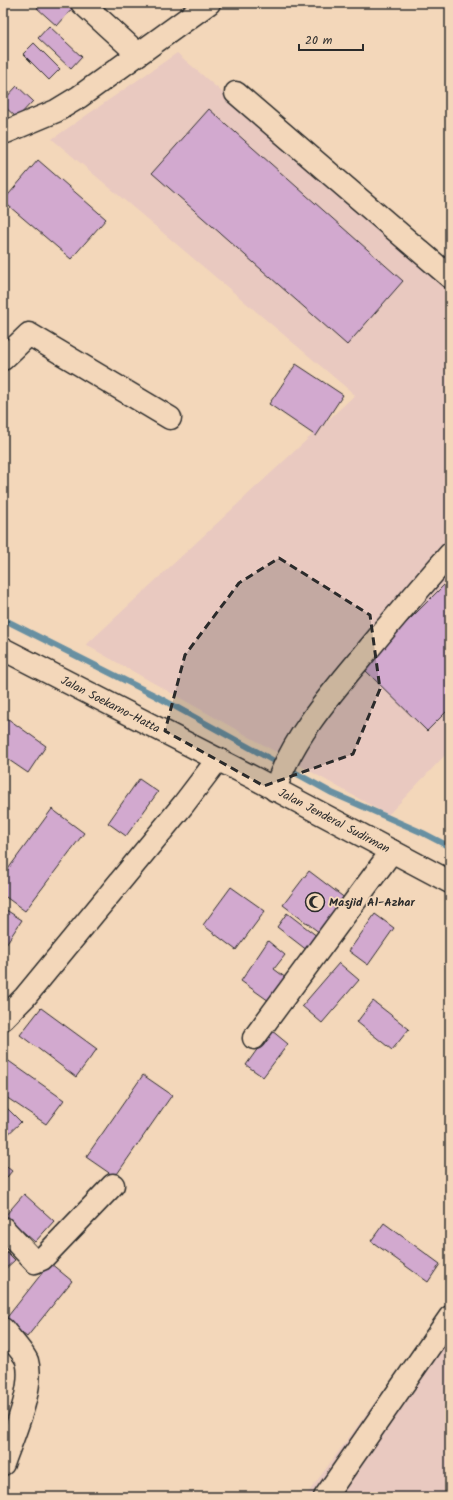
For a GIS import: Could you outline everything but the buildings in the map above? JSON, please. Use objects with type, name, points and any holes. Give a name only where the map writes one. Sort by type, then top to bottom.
[{"type":"street","points":[[82,3],[138,54]]},
{"type":"street","points":[[4,132],[56,111],[79,97],[209,3]]},
{"type":"street","points":[[236,93],[450,277]]},
{"type":"street","points":[[3,359],[29,334],[170,418]]},
{"type":"street","points":[[278,781],[298,741],[331,693],[450,554]]},
{"type":"street","name":"Jalan Soekarno-Hatta","points":[[3,649],[218,759]]},
{"type":"street","points":[[3,1019],[25,997],[183,805],[218,759]]},
{"type":"street","name":"Jalan Jenderal Sudirman","points":[[218,759],[278,781],[392,851],[450,882]]},
{"type":"street","points":[[254,1038],[392,851]]},
{"type":"street","points":[[3,1228],[35,1262],[42,1259],[113,1185]]},
{"type":"street","points":[[325,1497],[450,1317]]},
{"type":"street","points":[[3,1329],[27,1360],[28,1376],[23,1406],[3,1464]]},
{"type":"highlighted area","points":[[279,558],[370,615],[380,689],[353,754],[264,786],[165,731],[185,655],[239,583]]},
{"type":"shaded area","points":[[177,53],[450,290],[450,750],[388,815],[86,645],[355,395],[52,139]]},
{"type":"shaded area","points":[[450,1301],[450,1497],[305,1497]]},
{"type":"waterway","points":[[3,619],[156,696],[332,793],[423,833],[450,847]]},
{"type":"place","name":"Masjid Al-Azhar","points":[[315,902]]}]
